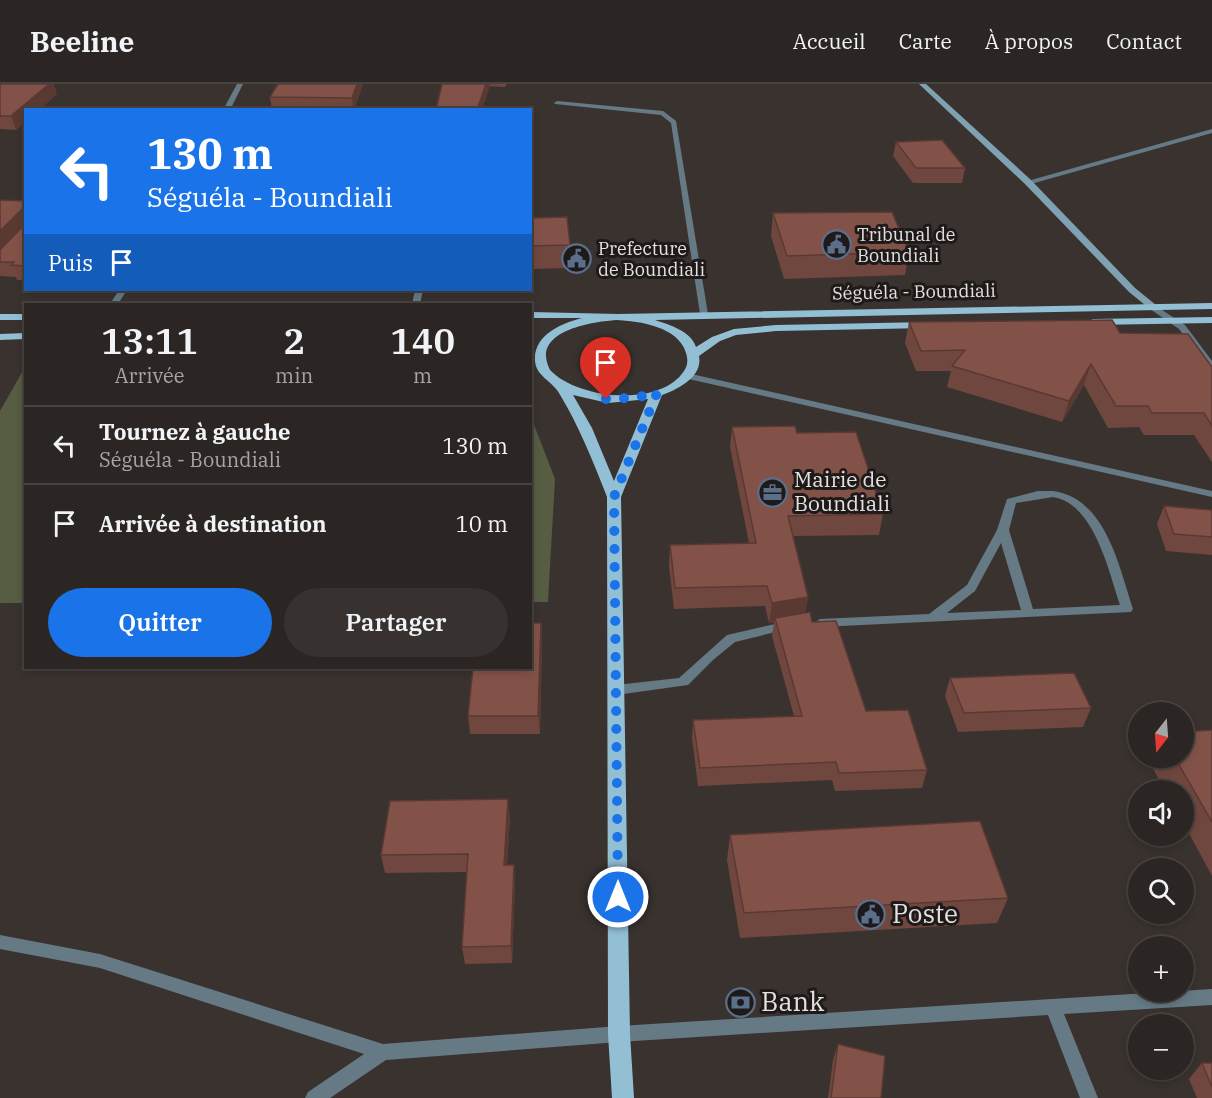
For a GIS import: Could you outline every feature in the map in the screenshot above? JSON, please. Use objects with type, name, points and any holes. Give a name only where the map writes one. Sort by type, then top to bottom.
[{"type":"main road","points":[[922,84],[1028,182],[1132,290],[1153,307]]},
{"type":"main road","name":"Séguéla - Boundiali","points":[[687,376],[674,386],[657,393],[633,398],[606,399],[581,394],[561,386],[549,377],[535,356],[555,333],[572,324],[616,317],[1212,306]]},
{"type":"main road","points":[[532,315],[616,317]]},
{"type":"main road","points":[[0,317],[24,317]]},
{"type":"main road","name":"Séguéla - Boundiali","points":[[616,317],[649,321],[676,331],[688,342],[694,354],[716,339],[734,332],[776,328],[939,325]]},
{"type":"main road","points":[[1079,322],[1212,320]]},
{"type":"main road","points":[[0,337],[24,336]]},
{"type":"main road","points":[[687,376],[693,365],[694,354]]},
{"type":"main road","points":[[561,386],[586,428],[614,497],[619,1034],[623,1098]]},
{"type":"main road","points":[[614,497],[657,393]]},
{"type":"street","points":[[227,108],[240,84]]},
{"type":"street","points":[[557,103],[663,113],[674,122],[704,314]]},
{"type":"street","points":[[1028,182],[1212,131]]},
{"type":"street","points":[[1153,307],[1182,327],[1212,367]]},
{"type":"street","points":[[687,376],[1212,494]]},
{"type":"street","points":[[616,690],[683,682],[731,638],[791,625],[1127,609],[1104,544],[1088,513],[1065,496],[1040,494],[1011,501],[1003,530],[971,588],[933,617]]},
{"type":"street","points":[[1003,530],[1028,613]]},
{"type":"street","points":[[0,942],[100,961],[383,1052],[619,1034],[1212,997]]},
{"type":"street","points":[[1053,1007],[1089,1098]]},
{"type":"street","points":[[314,1098],[383,1052]]},
{"type":"green space","points":[[24,369],[24,603],[0,603],[0,411]]},
{"type":"green space","points":[[532,420],[555,479],[548,602],[532,602]]},
{"type":"building","points":[[49,84],[11,116],[0,116],[0,85]]},
{"type":"building","points":[[278,84],[357,84],[352,98],[270,97]]},
{"type":"building","points":[[442,84],[486,84],[478,108],[436,108]]},
{"type":"building","points":[[942,140],[965,168],[916,168],[896,142]]},
{"type":"building","points":[[0,200],[24,201],[24,207],[0,231]]},
{"type":"building","points":[[892,212],[909,252],[787,256],[773,213]]},
{"type":"building","points":[[567,217],[570,245],[532,246],[532,218]]},
{"type":"building","points":[[24,225],[24,266],[11,265],[14,262],[0,262],[0,250]]},
{"type":"building","points":[[1112,320],[1120,333],[1188,334],[1212,367],[1212,426],[1204,413],[1152,413],[1148,406],[1116,406],[1091,364],[1069,401],[952,366],[965,350],[921,351],[909,322]]},
{"type":"building","points":[[795,426],[797,433],[856,432],[883,514],[788,516],[808,597],[772,603],[767,586],[675,588],[670,545],[756,543],[732,427]]},
{"type":"building","points":[[1164,506],[1212,510],[1212,537],[1174,534]]},
{"type":"building","points":[[810,612],[812,622],[836,621],[866,711],[908,710],[927,770],[839,773],[836,762],[700,768],[693,720],[802,716],[775,618]]},
{"type":"building","points":[[532,623],[541,623],[538,716],[468,716],[473,669],[532,669]]},
{"type":"building","points":[[1074,673],[1091,708],[964,713],[950,678]]},
{"type":"building","points":[[1212,730],[1212,822],[1194,791],[1194,780],[1188,780],[1181,768],[1194,768],[1194,731]]},
{"type":"building","points":[[508,799],[504,865],[514,865],[511,946],[462,947],[468,854],[381,855],[390,801]]},
{"type":"building","points":[[980,821],[1008,898],[744,913],[730,835]]},
{"type":"building","points":[[838,1044],[885,1056],[881,1098],[831,1098]]},
{"type":"building","points":[[1202,1063],[1212,1063],[1212,1087]]},
{"type":"place","name":"Tribunal de Boundiali","points":[[836,245]]},
{"type":"place","name":"Prefecture de Boundiali","points":[[577,259]]},
{"type":"place","name":"Mairie de Boundiali","points":[[773,492]]},
{"type":"place","name":"Poste","points":[[871,914]]},
{"type":"place","name":"Bank","points":[[740,1002]]},
{"type":"route","points":[[606,399],[633,398],[657,393],[614,497],[618,897]]}]
